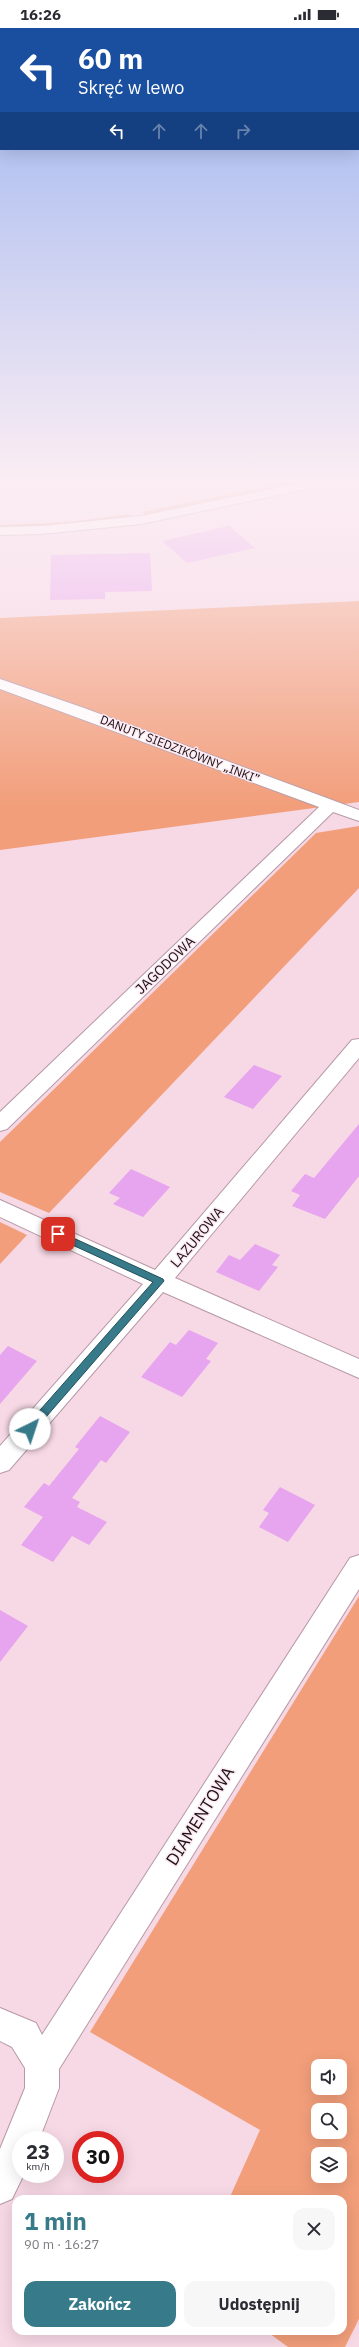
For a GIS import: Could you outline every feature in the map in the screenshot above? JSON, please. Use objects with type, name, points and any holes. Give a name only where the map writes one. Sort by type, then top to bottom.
[{"type":"street","name":"DANUTY SIEDZIKÓWNY „INKI”","points":[[0,684],[78,710],[359,816]]},
{"type":"street","name":"JAGODOWA","points":[[0,1124],[330,806]]},
{"type":"street","name":"LAZUROWA","points":[[0,1463],[159,1281],[359,1045]]},
{"type":"street","points":[[0,1208],[159,1281],[359,1369]]},
{"type":"street","name":"DIAMENTOWA","points":[[42,2065],[359,1566]]},
{"type":"street","points":[[0,2024],[24,2035],[42,2065],[42,2088],[25,2131]]},
{"type":"street","points":[[0,2187],[12,2161]]},
{"type":"shaded area","points":[[359,601],[359,802],[0,850],[0,618]]},
{"type":"shaded area","points":[[359,826],[359,888],[49,1213],[0,1192],[0,1142],[316,833]]},
{"type":"shaded area","points":[[0,1222],[27,1235],[0,1264]]},
{"type":"shaded area","points":[[359,1596],[359,2319],[345,2347],[288,2347],[272,2335],[347,2335],[347,2195],[231,2195],[260,2130],[90,2032]]},
{"type":"building","points":[[50,591],[142,591],[105,592],[105,599],[50,600]]},
{"type":"building","points":[[254,1065],[282,1076],[253,1109],[224,1097]]},
{"type":"building","points":[[359,1124],[359,1176],[325,1219],[292,1206],[300,1195],[291,1191],[305,1174],[314,1178]]},
{"type":"building","points":[[131,1169],[170,1187],[143,1217],[113,1204],[120,1198],[109,1193]]},
{"type":"building","points":[[255,1244],[280,1255],[272,1265],[278,1267],[259,1291],[216,1272],[229,1255],[240,1260]]},
{"type":"building","points":[[189,1330],[218,1343],[206,1359],[211,1361],[182,1397],[141,1377],[170,1342],[176,1345]]},
{"type":"building","points":[[8,1346],[37,1361],[0,1404],[0,1355]]},
{"type":"building","points":[[100,1416],[130,1432],[106,1463],[101,1460],[72,1498],[80,1502],[77,1507],[107,1522],[89,1545],[72,1536],[53,1562],[21,1545],[43,1517],[24,1507],[44,1483],[49,1486],[79,1449],[75,1447]]},
{"type":"building","points":[[280,1487],[315,1505],[288,1542],[259,1527],[269,1513],[263,1510]]},
{"type":"building","points":[[0,1610],[28,1626],[0,1662]]},
{"type":"route","points":[[30,1429],[159,1281],[58,1234]]}]
